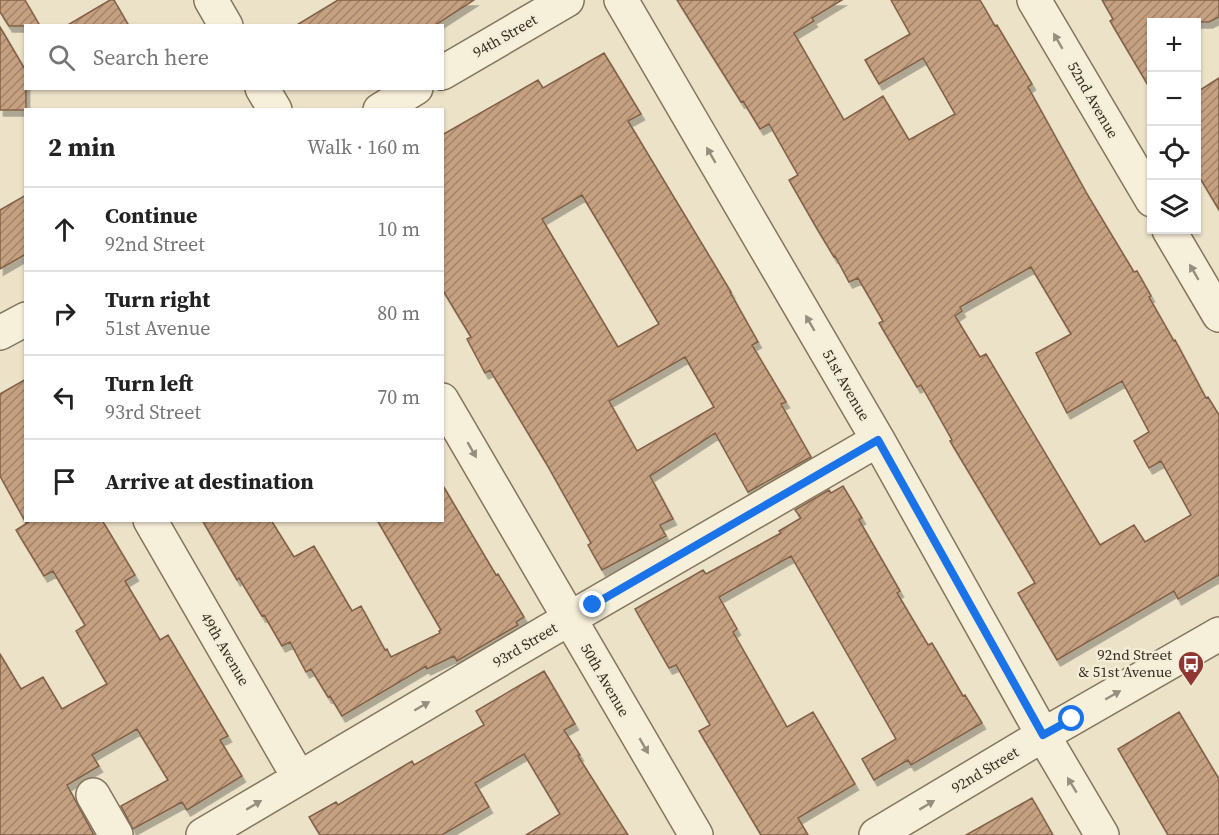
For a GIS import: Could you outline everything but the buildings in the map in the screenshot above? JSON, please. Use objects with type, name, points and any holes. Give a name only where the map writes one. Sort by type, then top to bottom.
[{"type":"street","points":[[211,0],[225,24]]},
{"type":"street","name":"94th Street","points":[[444,72],[567,0]]},
{"type":"street","name":"51st Avenue","points":[[621,0],[878,440],[1043,735],[1102,835]]},
{"type":"street","name":"52nd Avenue","points":[[1034,0],[1147,192]]},
{"type":"street","points":[[263,90],[274,108]]},
{"type":"street","points":[[383,108],[413,90]]},
{"type":"street","points":[[1171,234],[1219,315]]},
{"type":"street","points":[[0,333],[24,320]]},
{"type":"street","name":"50th Avenue","points":[[444,403],[696,835]]},
{"type":"street","name":"93rd Street","points":[[203,835],[878,440]]},
{"type":"street","name":"49th Avenue","points":[[151,522],[299,778]]},
{"type":"street","name":"92nd Street","points":[[876,835],[1043,735],[1219,634]]},
{"type":"street","points":[[93,795],[116,835]]},
{"type":"place","name":"92nd Street & 51st Avenue","points":[[1191,687]]},
{"type":"route","points":[[593,605],[878,440],[1043,735],[1072,719]]}]
